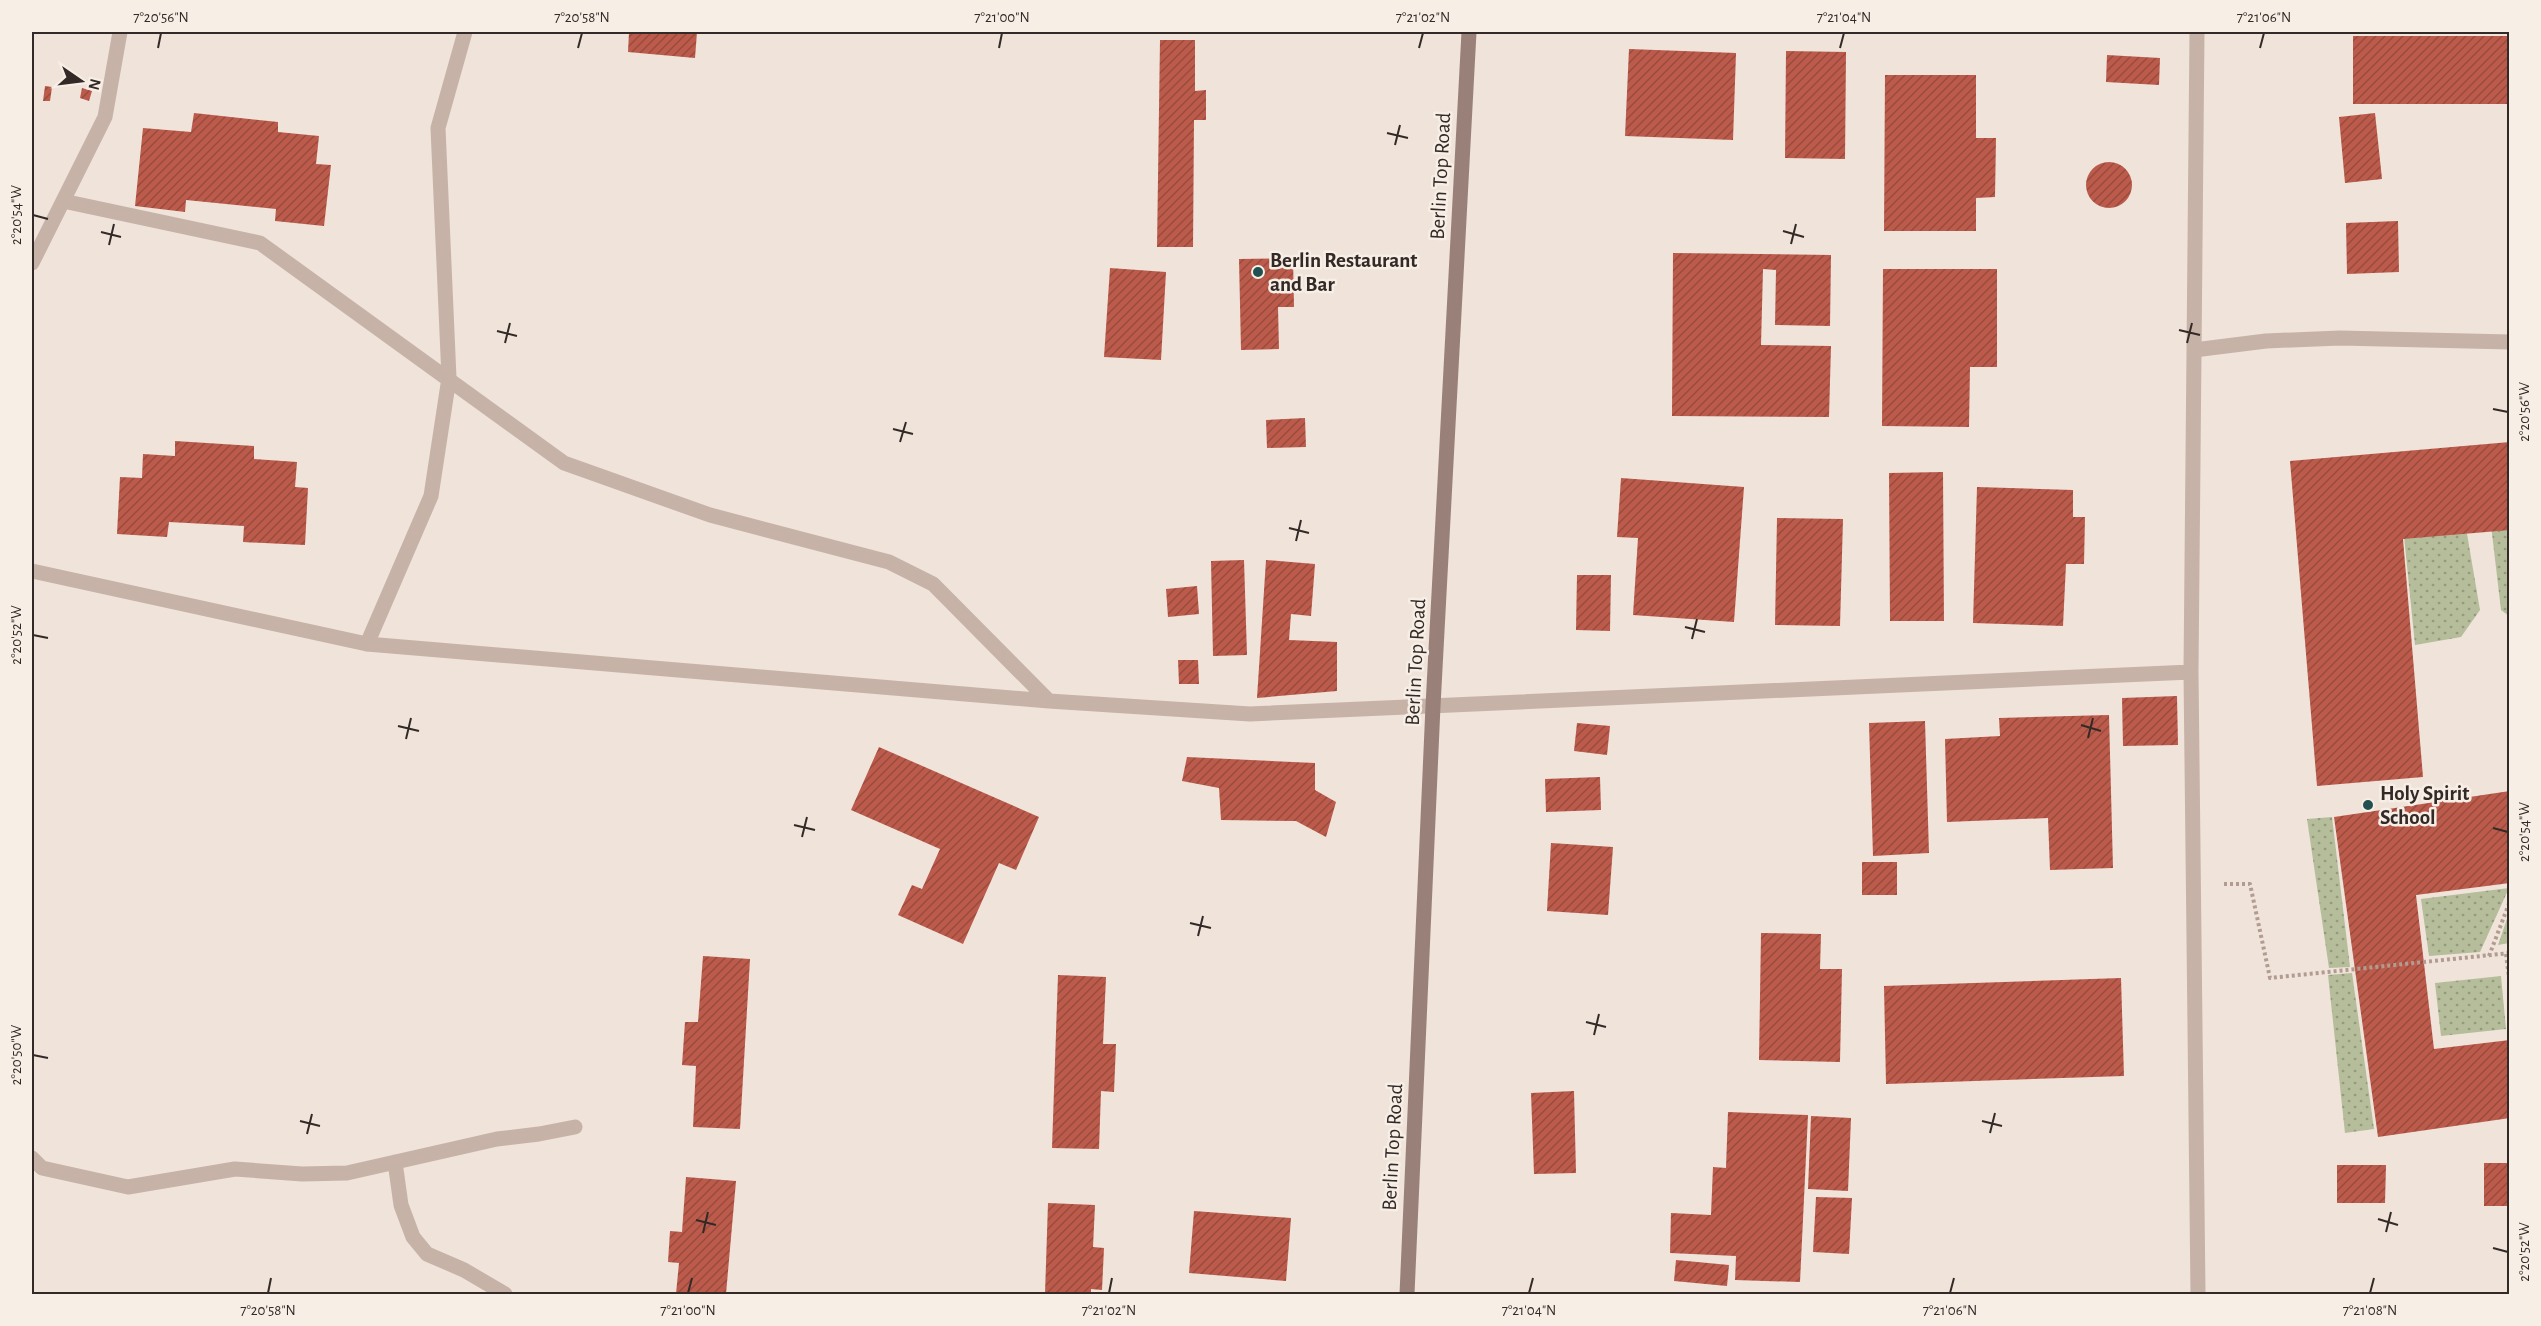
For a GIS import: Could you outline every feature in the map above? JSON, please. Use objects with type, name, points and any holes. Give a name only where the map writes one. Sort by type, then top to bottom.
[{"type":"street","points":[[32,263],[105,117],[120,32]]},
{"type":"street","points":[[367,644],[431,496],[449,378],[438,128],[465,32]]},
{"type":"street","name":"Berlin Top Road","points":[[1407,1294],[1433,706],[1469,32]]},
{"type":"street","points":[[2197,32],[2191,672],[2198,1294]]},
{"type":"street","points":[[63,201],[260,243],[564,463],[710,515],[889,562],[933,584],[1049,701]]},
{"type":"street","points":[[2194,350],[2265,341],[2340,338],[2510,342]]},
{"type":"street","points":[[32,571],[367,644],[1049,701],[1250,714],[2191,672]]},
{"type":"street","points":[[32,1158],[42,1168],[128,1187],[235,1169],[302,1174],[346,1173],[497,1139],[539,1134],[575,1126]]},
{"type":"street","points":[[395,1162],[401,1205],[413,1236],[427,1254],[464,1270],[505,1294]]},
{"type":"path","points":[[2194,885],[2250,884],[2270,978],[2488,957],[2508,953],[2510,985]]},
{"type":"path","points":[[2488,957],[2510,901]]},
{"type":"green space","points":[[2509,523],[2509,616],[2501,610],[2491,525]]},
{"type":"green space","points":[[2466,528],[2480,610],[2461,637],[2415,645],[2404,536]]},
{"type":"green space","points":[[2332,817],[2350,967],[2329,968],[2307,819]]},
{"type":"green space","points":[[2509,888],[2480,952],[2429,956],[2421,899]]},
{"type":"green space","points":[[2509,913],[2509,943],[2498,945]]},
{"type":"green space","points":[[2352,973],[2374,1129],[2345,1133],[2328,975]]},
{"type":"green space","points":[[2501,976],[2506,1029],[2441,1036],[2435,983]]},
{"type":"building","points":[[629,32],[697,32],[695,58],[628,52]]},
{"type":"building","points":[[2353,36],[2510,36],[2510,104],[2353,104]]},
{"type":"building","points":[[1160,40],[1195,40],[1195,91],[1206,90],[1206,120],[1194,120],[1193,247],[1157,247]]},
{"type":"building","points":[[1629,49],[1736,53],[1733,140],[1625,136]]},
{"type":"building","points":[[1786,51],[1846,52],[1845,159],[1785,158]]},
{"type":"building","points":[[2107,55],[2160,58],[2159,85],[2106,82]]},
{"type":"building","points":[[1885,75],[1976,75],[1976,138],[1996,138],[1995,197],[1976,198],[1976,231],[1884,231]]},
{"type":"building","points":[[45,86],[52,87],[50,101],[43,101]]},
{"type":"building","points":[[82,88],[92,91],[89,101],[80,98]]},
{"type":"building","points":[[194,113],[278,122],[278,132],[319,136],[316,164],[331,165],[324,226],[275,221],[276,209],[186,200],[185,212],[135,206],[143,128],[191,132]]},
{"type":"building","points":[[2375,113],[2382,179],[2345,183],[2339,117]]},
{"type":"building","points":[[2109,162],[2125,169],[2132,185],[2125,201],[2109,208],[2093,201],[2086,185],[2093,169]]},
{"type":"building","points":[[2398,221],[2399,272],[2347,274],[2346,223]]},
{"type":"building","points":[[1673,253],[1831,255],[1830,326],[1775,325],[1776,270],[1763,269],[1761,345],[1831,346],[1829,417],[1672,416]]},
{"type":"building","points":[[1293,258],[1294,307],[1278,307],[1279,349],[1241,350],[1239,259]]},
{"type":"building","points":[[1110,268],[1166,272],[1161,360],[1104,357]]},
{"type":"building","points":[[1883,269],[1997,269],[1997,367],[1970,367],[1969,427],[1882,426]]},
{"type":"building","points":[[1305,418],[1306,447],[1267,448],[1266,420]]},
{"type":"building","points":[[175,441],[254,446],[254,459],[297,462],[295,487],[308,488],[305,545],[243,542],[244,526],[169,522],[167,537],[117,534],[120,477],[142,478],[143,454],[175,456]]},
{"type":"building","points":[[2510,442],[2510,530],[2403,539],[2423,777],[2317,786],[2290,461]]},
{"type":"building","points":[[1943,472],[1944,621],[1890,621],[1889,473]]},
{"type":"building","points":[[1621,478],[1744,487],[1734,622],[1633,615],[1638,538],[1617,537]]},
{"type":"building","points":[[1977,487],[2073,490],[2073,517],[2085,517],[2084,564],[2066,564],[2063,626],[1973,623]]},
{"type":"building","points":[[1777,518],[1843,519],[1840,626],[1775,625]]},
{"type":"building","points":[[1244,560],[1247,655],[1213,656],[1211,561]]},
{"type":"building","points":[[1266,560],[1315,564],[1311,616],[1291,614],[1289,640],[1337,642],[1337,691],[1257,698]]},
{"type":"building","points":[[1577,575],[1611,575],[1610,631],[1576,630]]},
{"type":"building","points":[[1197,586],[1199,614],[1168,617],[1166,589]]},
{"type":"building","points":[[1178,660],[1198,660],[1199,684],[1179,684]]},
{"type":"building","points":[[2177,696],[2178,745],[2123,746],[2122,698]]},
{"type":"building","points":[[2109,715],[2113,868],[2050,870],[2048,818],[1947,822],[1945,739],[2000,736],[1999,718]]},
{"type":"building","points":[[1925,721],[1929,853],[1873,856],[1869,723]]},
{"type":"building","points":[[1577,723],[1610,726],[1607,755],[1574,751]]},
{"type":"building","points":[[879,747],[1039,817],[1016,870],[999,863],[963,944],[898,915],[912,885],[922,889],[940,849],[851,810]]},
{"type":"building","points":[[1187,757],[1315,763],[1315,790],[1336,802],[1326,837],[1296,821],[1221,820],[1219,788],[1182,781]]},
{"type":"building","points":[[1600,777],[1601,810],[1546,812],[1545,779]]},
{"type":"building","points":[[2510,791],[2510,883],[2416,895],[2434,1049],[2510,1040],[2510,1118],[2378,1137],[2334,817]]},
{"type":"building","points":[[1551,843],[1613,847],[1608,915],[1547,911]]},
{"type":"building","points":[[1862,862],[1897,862],[1897,895],[1862,895]]},
{"type":"building","points":[[1761,933],[1821,934],[1820,969],[1842,969],[1840,1062],[1759,1060]]},
{"type":"building","points":[[703,956],[750,959],[740,1129],[693,1127],[696,1066],[682,1065],[685,1022],[698,1022]]},
{"type":"building","points":[[1058,975],[1106,977],[1103,1044],[1116,1044],[1114,1092],[1101,1091],[1099,1149],[1052,1148]]},
{"type":"building","points":[[2121,978],[2124,1076],[1886,1084],[1884,986]]},
{"type":"building","points":[[1574,1091],[1576,1173],[1534,1174],[1531,1093]]},
{"type":"building","points":[[1728,1112],[1808,1115],[1800,1282],[1735,1280],[1736,1256],[1670,1253],[1671,1213],[1711,1215],[1713,1167],[1726,1168]]},
{"type":"building","points":[[1811,1116],[1851,1118],[1848,1191],[1808,1189]]},
{"type":"building","points":[[2484,1163],[2510,1163],[2510,1206],[2484,1206]]},
{"type":"building","points":[[2337,1165],[2386,1165],[2385,1203],[2337,1203]]},
{"type":"building","points":[[686,1177],[736,1181],[726,1294],[676,1294],[679,1263],[668,1262],[670,1231],[682,1232]]},
{"type":"building","points":[[1816,1197],[1852,1198],[1849,1254],[1813,1252]]},
{"type":"building","points":[[1048,1203],[1095,1205],[1093,1247],[1104,1248],[1102,1290],[1091,1289],[1091,1294],[1045,1294]]},
{"type":"building","points":[[1194,1211],[1291,1218],[1286,1281],[1189,1273]]},
{"type":"building","points":[[1676,1260],[1729,1265],[1727,1286],[1674,1281]]},
{"type":"place","name":"Berlin Restaurant and Bar","points":[[1258,272]]},
{"type":"place","name":"Holy Spirit School","points":[[2368,805]]}]
